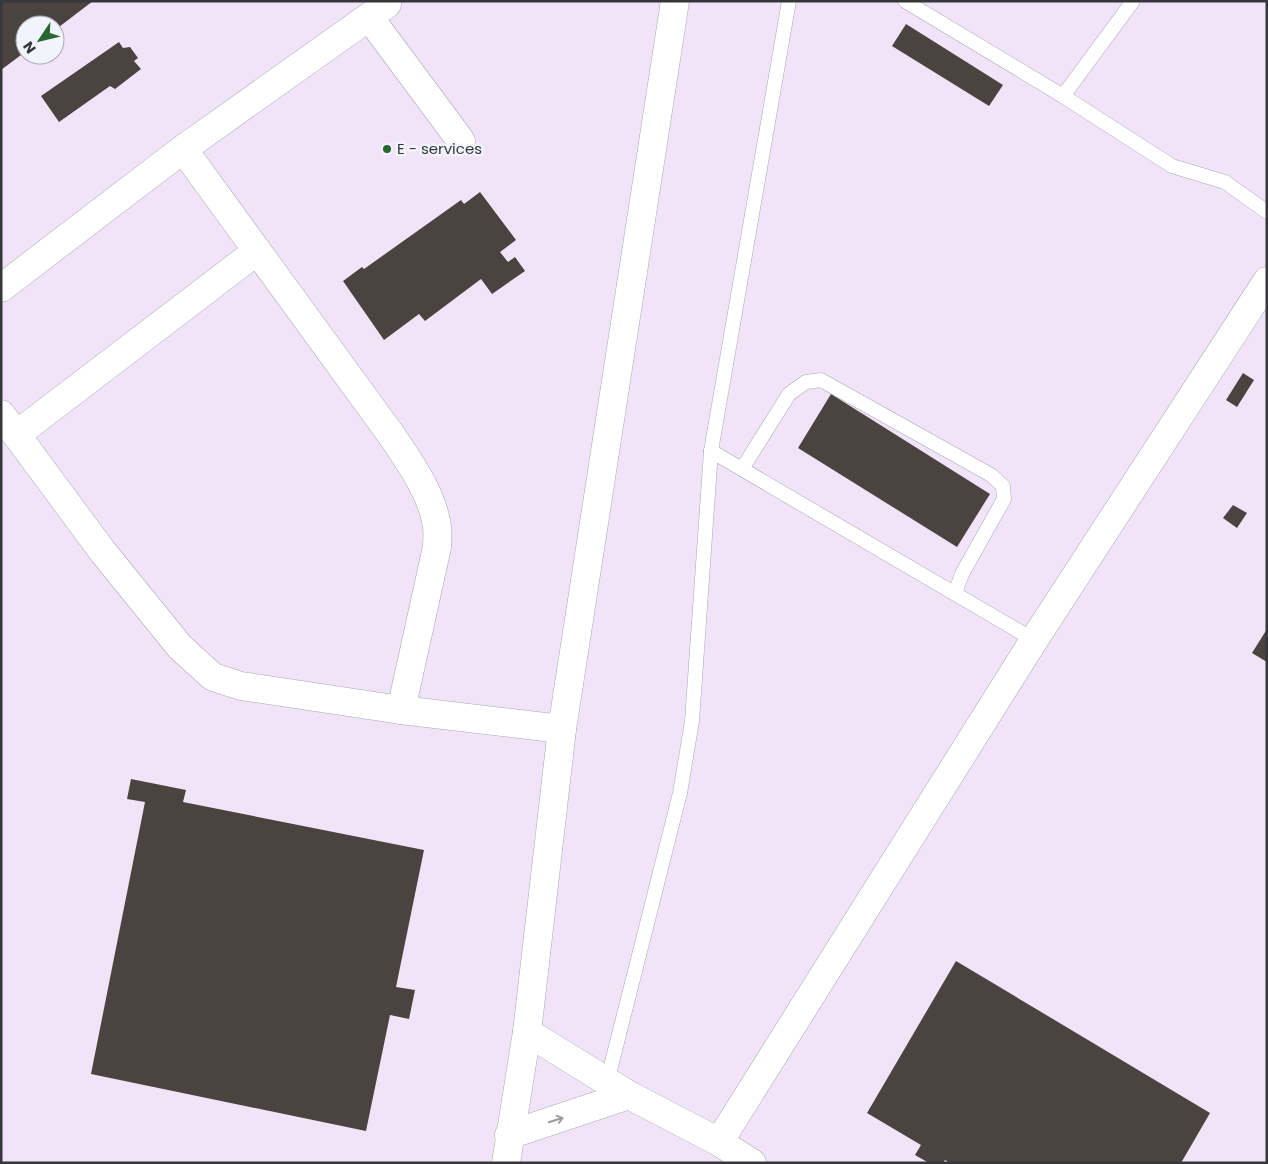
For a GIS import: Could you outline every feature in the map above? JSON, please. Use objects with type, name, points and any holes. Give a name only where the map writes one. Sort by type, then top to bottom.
[{"type":"street","points":[[506,1163],[527,1032],[562,729],[675,1]]},
{"type":"street","points":[[1,288],[183,149],[378,11],[461,141]]},
{"type":"street","points":[[183,149],[392,436],[417,473],[432,508],[437,527],[437,547],[401,710]]},
{"type":"street","points":[[257,251],[9,425],[103,552],[174,640],[213,677],[241,686],[401,710],[562,729]]},
{"type":"street","points":[[720,1142],[1034,640],[1267,281]]},
{"type":"street","points":[[527,1032],[618,1088],[720,1142],[752,1163]]},
{"type":"street","points":[[509,1135],[618,1088]]},
{"type":"lane","points":[[618,1088],[685,766],[692,721],[711,451],[789,1]]},
{"type":"lane","points":[[905,1],[1063,96],[1172,166],[1225,182],[1267,212]]},
{"type":"lane","points":[[1063,96],[1133,1]]},
{"type":"lane","points":[[742,469],[790,394],[806,382],[821,380],[991,475],[1003,486],[1004,499],[962,574],[955,593]]},
{"type":"lane","points":[[711,451],[1034,640]]},
{"type":"shaded area","points":[[1,1],[1267,1],[1267,1163],[1,1163]]},
{"type":"building","points":[[1,1],[93,1],[65,22],[65,15],[15,15],[15,60],[1,70]]},
{"type":"building","points":[[906,24],[1003,85],[989,106],[892,46]]},
{"type":"building","points":[[119,42],[123,48],[130,47],[138,58],[134,61],[141,69],[115,89],[110,86],[59,122],[41,96]]},
{"type":"building","points":[[480,192],[516,240],[500,252],[508,262],[515,257],[525,271],[492,294],[481,279],[425,321],[419,314],[384,340],[343,281],[362,267],[364,269],[461,200],[464,204]]},
{"type":"building","points":[[1243,373],[1254,380],[1237,407],[1226,400]]},
{"type":"building","points":[[831,394],[990,494],[957,547],[798,448]]},
{"type":"building","points":[[1233,505],[1247,513],[1237,528],[1223,518]]},
{"type":"building","points":[[1267,629],[1267,662],[1252,653]]},
{"type":"building","points":[[131,779],[186,790],[183,802],[424,850],[396,987],[415,990],[409,1019],[390,1015],[366,1131],[91,1074],[145,802],[127,799]]},
{"type":"building","points":[[956,961],[1210,1113],[1181,1163],[950,1163],[945,1160],[943,1163],[929,1163],[915,1155],[921,1145],[867,1113]]},
{"type":"place","name":"E - services","points":[[387,149]]}]
